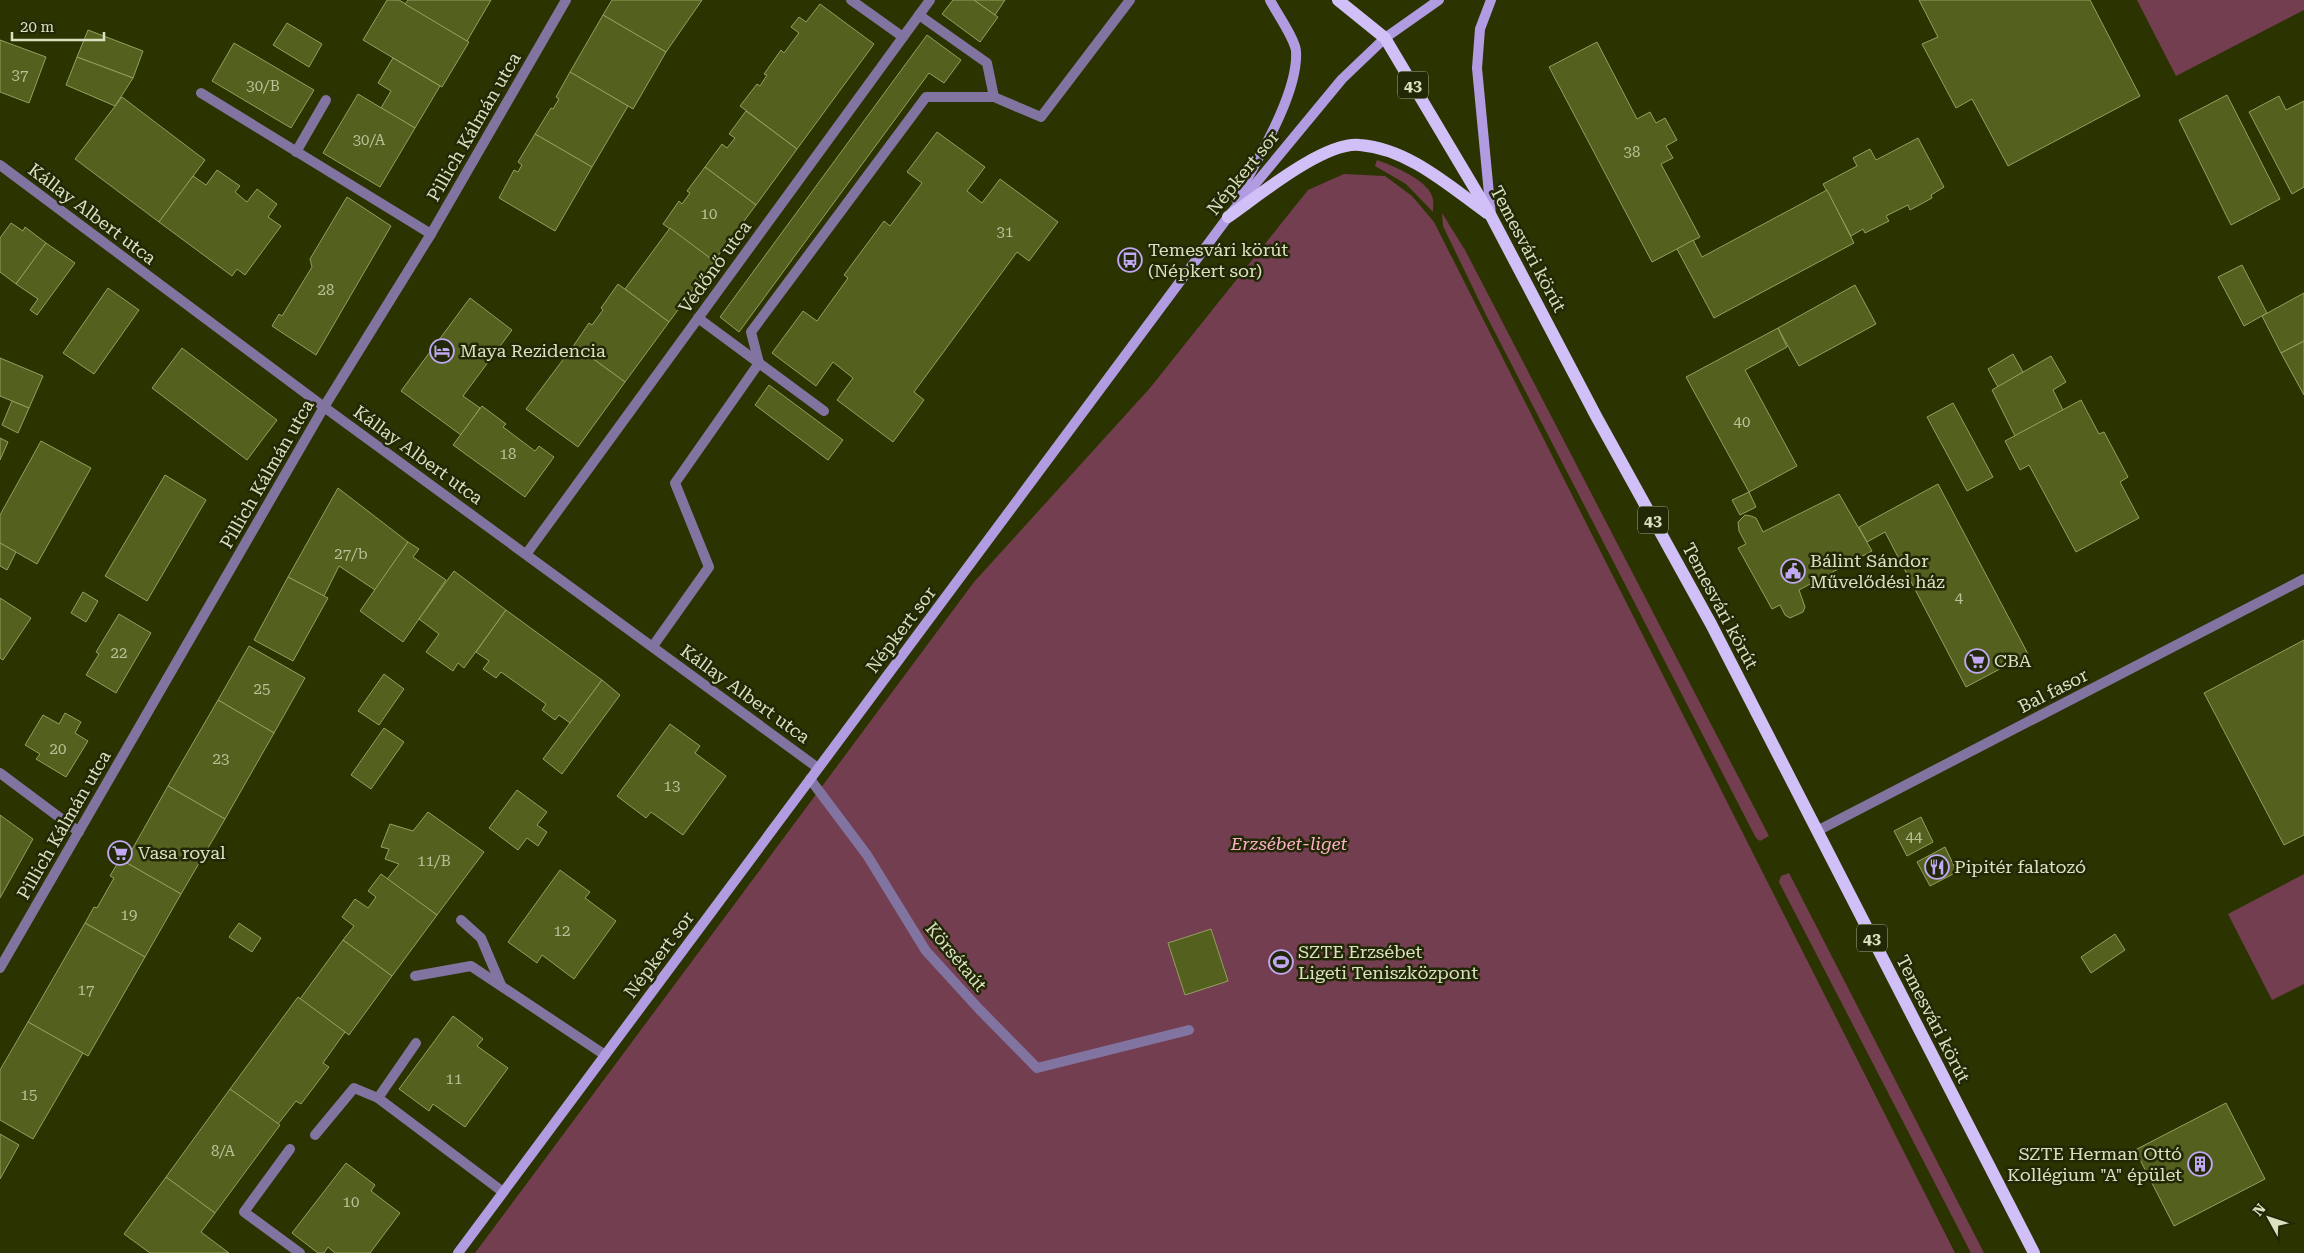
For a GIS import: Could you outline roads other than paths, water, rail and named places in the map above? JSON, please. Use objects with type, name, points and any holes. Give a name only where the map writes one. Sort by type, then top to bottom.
[{"type":"main road","name":"Temesvári körút","points":[[1338,0],[1385,38],[1491,216],[1596,416],[1711,624],[2034,1253]]},
{"type":"main road","points":[[1228,217],[1308,162],[1333,150],[1359,144],[1386,151],[1418,165],[1491,216]]},
{"type":"street","name":"Pillich Kálmán utca","points":[[0,968],[324,407],[430,234],[566,0]]},
{"type":"street","points":[[851,0],[903,37]]},
{"type":"street","name":"Védőnő utca","points":[[527,554],[930,0]]},
{"type":"street","points":[[653,646],[709,567],[674,483],[759,363],[751,332],[926,98],[994,97],[1041,117],[1130,0]]},
{"type":"street","points":[[1228,217],[1284,106],[1294,70],[1296,49],[1270,0]]},
{"type":"street","name":"Népkert sor","points":[[458,1253],[1228,217],[1342,79],[1385,38],[1439,0]]},
{"type":"street","points":[[1491,0],[1480,29],[1477,68],[1491,216]]},
{"type":"street","points":[[919,15],[987,63],[994,97]]},
{"type":"street","points":[[201,93],[430,234]]},
{"type":"street","points":[[296,152],[326,100]]},
{"type":"street","name":"Kállay Albert utca","points":[[0,165],[324,407],[818,768]]},
{"type":"street","points":[[698,318],[824,411]]},
{"type":"street","name":"Bal fasor","points":[[1817,831],[2304,580]]},
{"type":"street","points":[[0,773],[79,832]]},
{"type":"street","name":"Körsétaút","points":[[810,779],[867,854],[926,951],[1037,1068],[1189,1030]]},
{"type":"street","points":[[461,920],[481,938],[501,986]]},
{"type":"street","points":[[415,976],[471,966],[605,1055]]},
{"type":"street","points":[[378,1098],[416,1043]]},
{"type":"street","points":[[316,1135],[354,1088],[378,1098],[503,1192]]},
{"type":"street","points":[[290,1149],[244,1212],[300,1253]]},
{"type":"place","name":"Temesvári körút (Népkert sor)","points":[[1130,260]]},
{"type":"place","name":"Maya Rezidencia","points":[[442,351]]},
{"type":"place","name":"Bálint Sándor Művelődési ház","points":[[1793,571]]},
{"type":"place","name":"CBA","points":[[1977,661]]},
{"type":"place","name":"Vasa royal","points":[[120,853]]},
{"type":"place","name":"Pipitér falatozó","points":[[1937,867]]},
{"type":"place","name":"SZTE Erzsébet Ligeti Teniszközpont","points":[[1281,962]]},
{"type":"place","name":"SZTE Herman Ottó Kollégium \"A\" épület","points":[[2200,1164]]},
{"type":"park label","name":"Erzsébet-liget","points":[[1289,844]]}]
